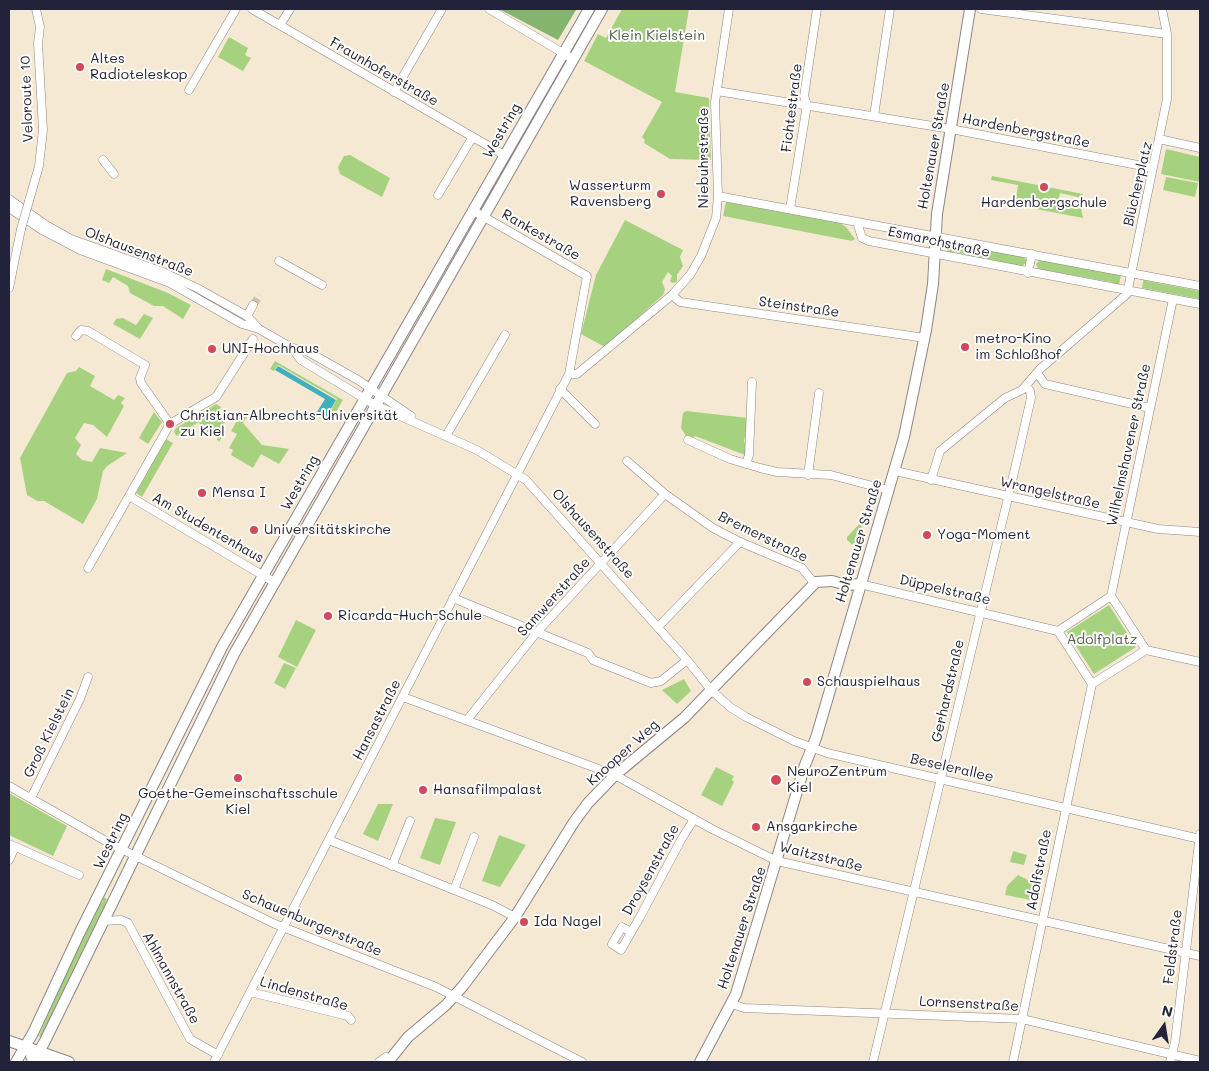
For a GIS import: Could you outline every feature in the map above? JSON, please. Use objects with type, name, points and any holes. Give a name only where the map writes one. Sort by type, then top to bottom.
[{"type":"main road","name":"Westring","points":[[16,1062],[218,654],[589,9]]},
{"type":"main road","name":"Westring","points":[[35,1057],[230,661],[602,9]]},
{"type":"main road","name":"Holtenauer Straße","points":[[700,1062],[732,1004],[812,748],[895,471],[912,406],[925,338],[934,255],[934,237],[970,9]]},
{"type":"main road","name":"Düppelstraße","points":[[820,581],[859,588]]},
{"type":"main road","name":"Knooper Weg","points":[[384,1061],[452,995],[474,970],[515,917],[574,822],[588,803],[615,775],[684,718],[820,581]]},
{"type":"main road","points":[[9,1042],[35,1057],[49,1062]]},
{"type":"main road","points":[[9,1048],[23,1050]]},
{"type":"main road","points":[[35,1057],[69,1062]]},
{"type":"street","name":"Veloroute 10","points":[[9,288],[20,229],[39,166],[43,130],[38,44],[40,26],[36,9]]},
{"type":"street","points":[[189,90],[236,9]]},
{"type":"street","name":"Fraunhoferstraße","points":[[252,9],[504,155]]},
{"type":"street","points":[[280,25],[290,9]]},
{"type":"street","points":[[394,92],[442,9]]},
{"type":"street","points":[[488,9],[573,59]]},
{"type":"street","name":"Niebuhrstraße","points":[[569,374],[577,374],[672,295],[690,275],[701,256],[716,218],[718,196],[717,91],[729,9]]},
{"type":"street","name":"Fichtestraße","points":[[790,209],[807,106],[804,96],[817,9]]},
{"type":"street","points":[[874,116],[890,9]]},
{"type":"street","points":[[981,9],[1168,34]]},
{"type":"street","points":[[1159,139],[1169,77],[1168,34],[1162,9]]},
{"type":"street","name":"Hardenbergstraße","points":[[717,91],[951,129],[1153,168]]},
{"type":"street","points":[[438,196],[472,138]]},
{"type":"street","name":"Blücherplatz","points":[[1131,273],[1159,139],[1200,148]]},
{"type":"street","points":[[103,160],[114,174]]},
{"type":"street","name":"Esmarchstraße","points":[[718,196],[1200,286]]},
{"type":"street","name":"Olshausenstraße","points":[[9,199],[46,225],[71,239],[186,282],[247,316],[259,329]]},
{"type":"street","name":"Olshausenstraße","points":[[9,208],[29,223],[68,244],[170,283],[242,324],[259,329],[292,348],[305,350],[370,388],[378,400]]},
{"type":"street","name":"Rankestraße","points":[[472,210],[587,276],[569,374]]},
{"type":"street","name":"Esmarchstraße","points":[[857,222],[859,234],[864,239],[934,255],[1200,304]]},
{"type":"street","points":[[1028,273],[1032,254]]},
{"type":"street","points":[[279,261],[322,285]]},
{"type":"street","points":[[931,480],[940,451],[1005,398],[1015,395],[1125,297],[1131,273]]},
{"type":"street","points":[[435,274],[447,280]]},
{"type":"street","name":"Steinstraße","points":[[672,295],[680,302],[925,338]]},
{"type":"street","name":"Wilhelmshavener Straße","points":[[1111,596],[1173,299]]},
{"type":"street","points":[[247,316],[253,305]]},
{"type":"street","points":[[88,568],[170,424],[216,396],[241,354],[259,329]]},
{"type":"street","points":[[76,336],[81,330],[88,332],[145,365],[140,378],[142,383],[170,424]]},
{"type":"street","points":[[446,436],[505,335]]},
{"type":"street","name":"Olshausenstraße","points":[[292,348],[300,360],[364,398],[378,400],[429,428],[478,450],[518,474],[538,491],[687,660],[711,690]]},
{"type":"street","points":[[569,374],[560,390],[595,424]]},
{"type":"street","points":[[1037,374],[1046,384],[1150,408]]},
{"type":"street","points":[[746,464],[749,455],[752,382]]},
{"type":"street","name":"Gerhardstraße","points":[[873,1062],[1031,398],[1030,391],[1026,385]]},
{"type":"street","name":"Hansastraße","points":[[216,1059],[560,390]]},
{"type":"street","points":[[808,475],[819,393]]},
{"type":"street","points":[[688,440],[746,464],[777,472],[836,476],[888,490]]},
{"type":"street","name":"Bremerstraße","points":[[627,461],[664,494],[713,528],[740,542],[802,568],[820,581]]},
{"type":"street","name":"Wrangelstraße","points":[[895,471],[1126,523],[1158,529],[1200,532]]},
{"type":"street","name":"Samwerstraße","points":[[467,720],[537,632],[664,494]]},
{"type":"street","name":"Am Studentenhaus","points":[[129,496],[274,582]]},
{"type":"street","points":[[658,627],[740,542]]},
{"type":"street","name":"Düppelstraße","points":[[859,588],[1058,630]]},
{"type":"street","points":[[1146,650],[1092,684],[1058,630],[1111,596],[1146,650],[1200,662]]},
{"type":"street","points":[[453,598],[588,653],[593,660],[650,683],[661,681],[687,660]]},
{"type":"street","name":"Groß Kielstein","points":[[31,798],[80,699],[88,677]]},
{"type":"street","name":"Adolfstraße","points":[[1013,1062],[1092,684]]},
{"type":"street","name":"Beselerallee","points":[[711,690],[736,711],[794,741],[812,748],[1200,837]]},
{"type":"street","name":"Waitzstraße","points":[[403,697],[615,775],[694,819],[777,861],[1200,956]]},
{"type":"street","name":"Schauenburgerstraße","points":[[9,786],[122,850],[284,927],[452,995],[582,1062]]},
{"type":"street","name":"Droysenstraße","points":[[631,932],[694,819]]},
{"type":"street","points":[[392,866],[410,821]]},
{"type":"street","points":[[454,890],[474,837]]},
{"type":"street","name":"Feldstraße","points":[[1171,1058],[1200,837]]},
{"type":"street","points":[[329,840],[454,890],[515,917]]},
{"type":"street","points":[[9,860],[12,845],[79,875]]},
{"type":"street","name":"Ahlmannstraße","points":[[103,921],[121,920],[128,923],[190,1039],[216,1059]]},
{"type":"street","name":"Lindenstraße","points":[[250,992],[348,1016],[351,1020]]},
{"type":"street","name":"Lornsenstraße","points":[[732,1004],[744,1008],[885,1012],[1022,1020],[1171,1058],[1200,1061]]},
{"type":"green space","points":[[499,9],[573,9],[576,10],[558,40]]},
{"type":"green space","name":"Klein Kielstein","points":[[622,9],[689,9],[675,92],[709,98],[711,160],[670,159],[644,143],[645,140],[642,137],[662,102],[584,61],[598,34],[606,38]]},
{"type":"green space","points":[[229,37],[248,48],[245,55],[251,58],[243,71],[218,57]]},
{"type":"green space","points":[[1166,149],[1200,157],[1200,182],[1161,174]]},
{"type":"green space","points":[[350,155],[390,178],[382,197],[340,174],[338,167],[344,156]]},
{"type":"green space","points":[[992,176],[1083,194],[1082,198],[1060,193],[1057,209],[1061,210],[1066,202],[1071,206],[1076,205],[1081,208],[1083,218],[1015,205],[1018,185],[991,180]]},
{"type":"green space","points":[[1166,177],[1198,183],[1195,197],[1163,190]]},
{"type":"green space","points":[[726,202],[840,223],[846,227],[855,239],[852,241],[723,216]]},
{"type":"green space","points":[[625,220],[683,250],[680,257],[683,266],[677,275],[677,282],[672,283],[670,281],[672,276],[668,272],[662,282],[665,289],[663,295],[605,347],[581,334],[596,275]]},
{"type":"green space","points":[[947,242],[1024,257],[1027,262],[1022,266],[954,252],[947,253]]},
{"type":"green space","points":[[1040,260],[1121,274],[1119,286],[1111,282],[1038,269],[1036,264]]},
{"type":"green space","points":[[106,269],[168,293],[191,305],[183,319],[163,306],[154,306],[130,293],[128,286],[113,277],[109,283],[102,280]]},
{"type":"green space","points":[[1144,277],[1147,281],[1200,291],[1200,299],[1142,288]]},
{"type":"green space","points":[[144,314],[153,318],[140,339],[113,324],[116,319],[123,318],[136,325]]},
{"type":"green space","points":[[275,361],[343,400],[331,420],[326,418],[337,399],[278,365],[274,371],[270,369]]},
{"type":"green space","points":[[79,367],[95,376],[90,386],[114,400],[118,395],[125,398],[121,403],[124,406],[107,437],[93,425],[84,423],[75,438],[81,445],[76,454],[82,460],[92,462],[100,448],[127,453],[107,466],[103,471],[97,499],[83,524],[44,501],[37,501],[27,495],[20,458],[67,373],[76,371]]},
{"type":"green space","points":[[216,404],[221,407],[219,411],[228,417],[219,432],[223,435],[219,442],[214,434],[204,431],[205,426],[200,425],[199,422],[187,429],[182,438],[176,435],[174,432],[176,428]]},
{"type":"green space","points":[[686,411],[748,418],[744,442],[747,443],[745,455],[695,436],[692,439],[686,436],[681,428],[683,413]]},
{"type":"green space","points":[[154,412],[162,422],[148,444],[139,438]]},
{"type":"green space","points":[[241,414],[247,417],[243,423],[262,445],[289,449],[279,464],[261,454],[253,468],[231,455],[233,450],[229,448],[237,434],[231,431]]},
{"type":"green space","points":[[166,439],[173,443],[142,497],[136,493]]},
{"type":"green space","points":[[864,519],[855,547],[847,540],[847,537]]},
{"type":"green space","name":"Adolfplatz","points":[[1109,605],[1136,647],[1094,674],[1067,632]]},
{"type":"green space","points":[[296,620],[316,630],[297,667],[278,657]]},
{"type":"green space","points":[[284,663],[296,668],[285,689],[274,683]]},
{"type":"green space","points":[[684,679],[691,691],[677,704],[662,690]]},
{"type":"green space","points":[[716,767],[734,776],[732,780],[734,782],[722,806],[701,795]]},
{"type":"green space","points":[[9,793],[67,826],[53,856],[9,835]]},
{"type":"green space","points":[[378,804],[393,804],[378,841],[363,834]]},
{"type":"green space","points":[[435,818],[456,822],[440,865],[420,858]]},
{"type":"green space","points":[[499,835],[526,845],[500,887],[482,881]]},
{"type":"green space","points":[[1013,851],[1027,855],[1024,865],[1010,862]]},
{"type":"green space","points":[[1018,875],[1032,882],[1031,900],[1005,895],[1007,886]]},
{"type":"green space","points":[[102,896],[107,899],[102,915],[42,1038],[39,1036],[59,985],[99,901],[102,903]]},
{"type":"water","points":[[278,366],[336,400],[326,417],[317,412],[325,399],[275,370]]},
{"type":"tunnel","points":[[253,305],[260,295]]},
{"type":"place","name":"Altes Radioteleskop","points":[[80,67]]},
{"type":"place","name":"Hardenbergschule","points":[[1044,187]]},
{"type":"place","name":"Wasserturm Ravensberg","points":[[661,194]]},
{"type":"place","name":"metro-Kino im Schloßhof","points":[[965,347]]},
{"type":"place","name":"UNI-Hochhaus","points":[[212,349]]},
{"type":"place","name":"Christian-Albrechts-Universität zu Kiel","points":[[170,424]]},
{"type":"place","name":"Mensa I","points":[[202,493]]},
{"type":"place","name":"Universitätskirche","points":[[254,530]]},
{"type":"place","name":"Yoga-Moment","points":[[927,535]]},
{"type":"place","name":"Ricarda-Huch-Schule","points":[[328,616]]},
{"type":"place","name":"Schauspielhaus","points":[[807,682]]},
{"type":"place","name":"Goethe-Gemeinschaftsschule Kiel","points":[[238,778]]},
{"type":"place","name":"NeuroZentrum Kiel","points":[[776,780]]},
{"type":"place","name":"Hansafilmpalast","points":[[423,790]]},
{"type":"place","name":"Ansgarkirche","points":[[756,827]]},
{"type":"place","name":"Ida Nagel","points":[[524,922]]}]
